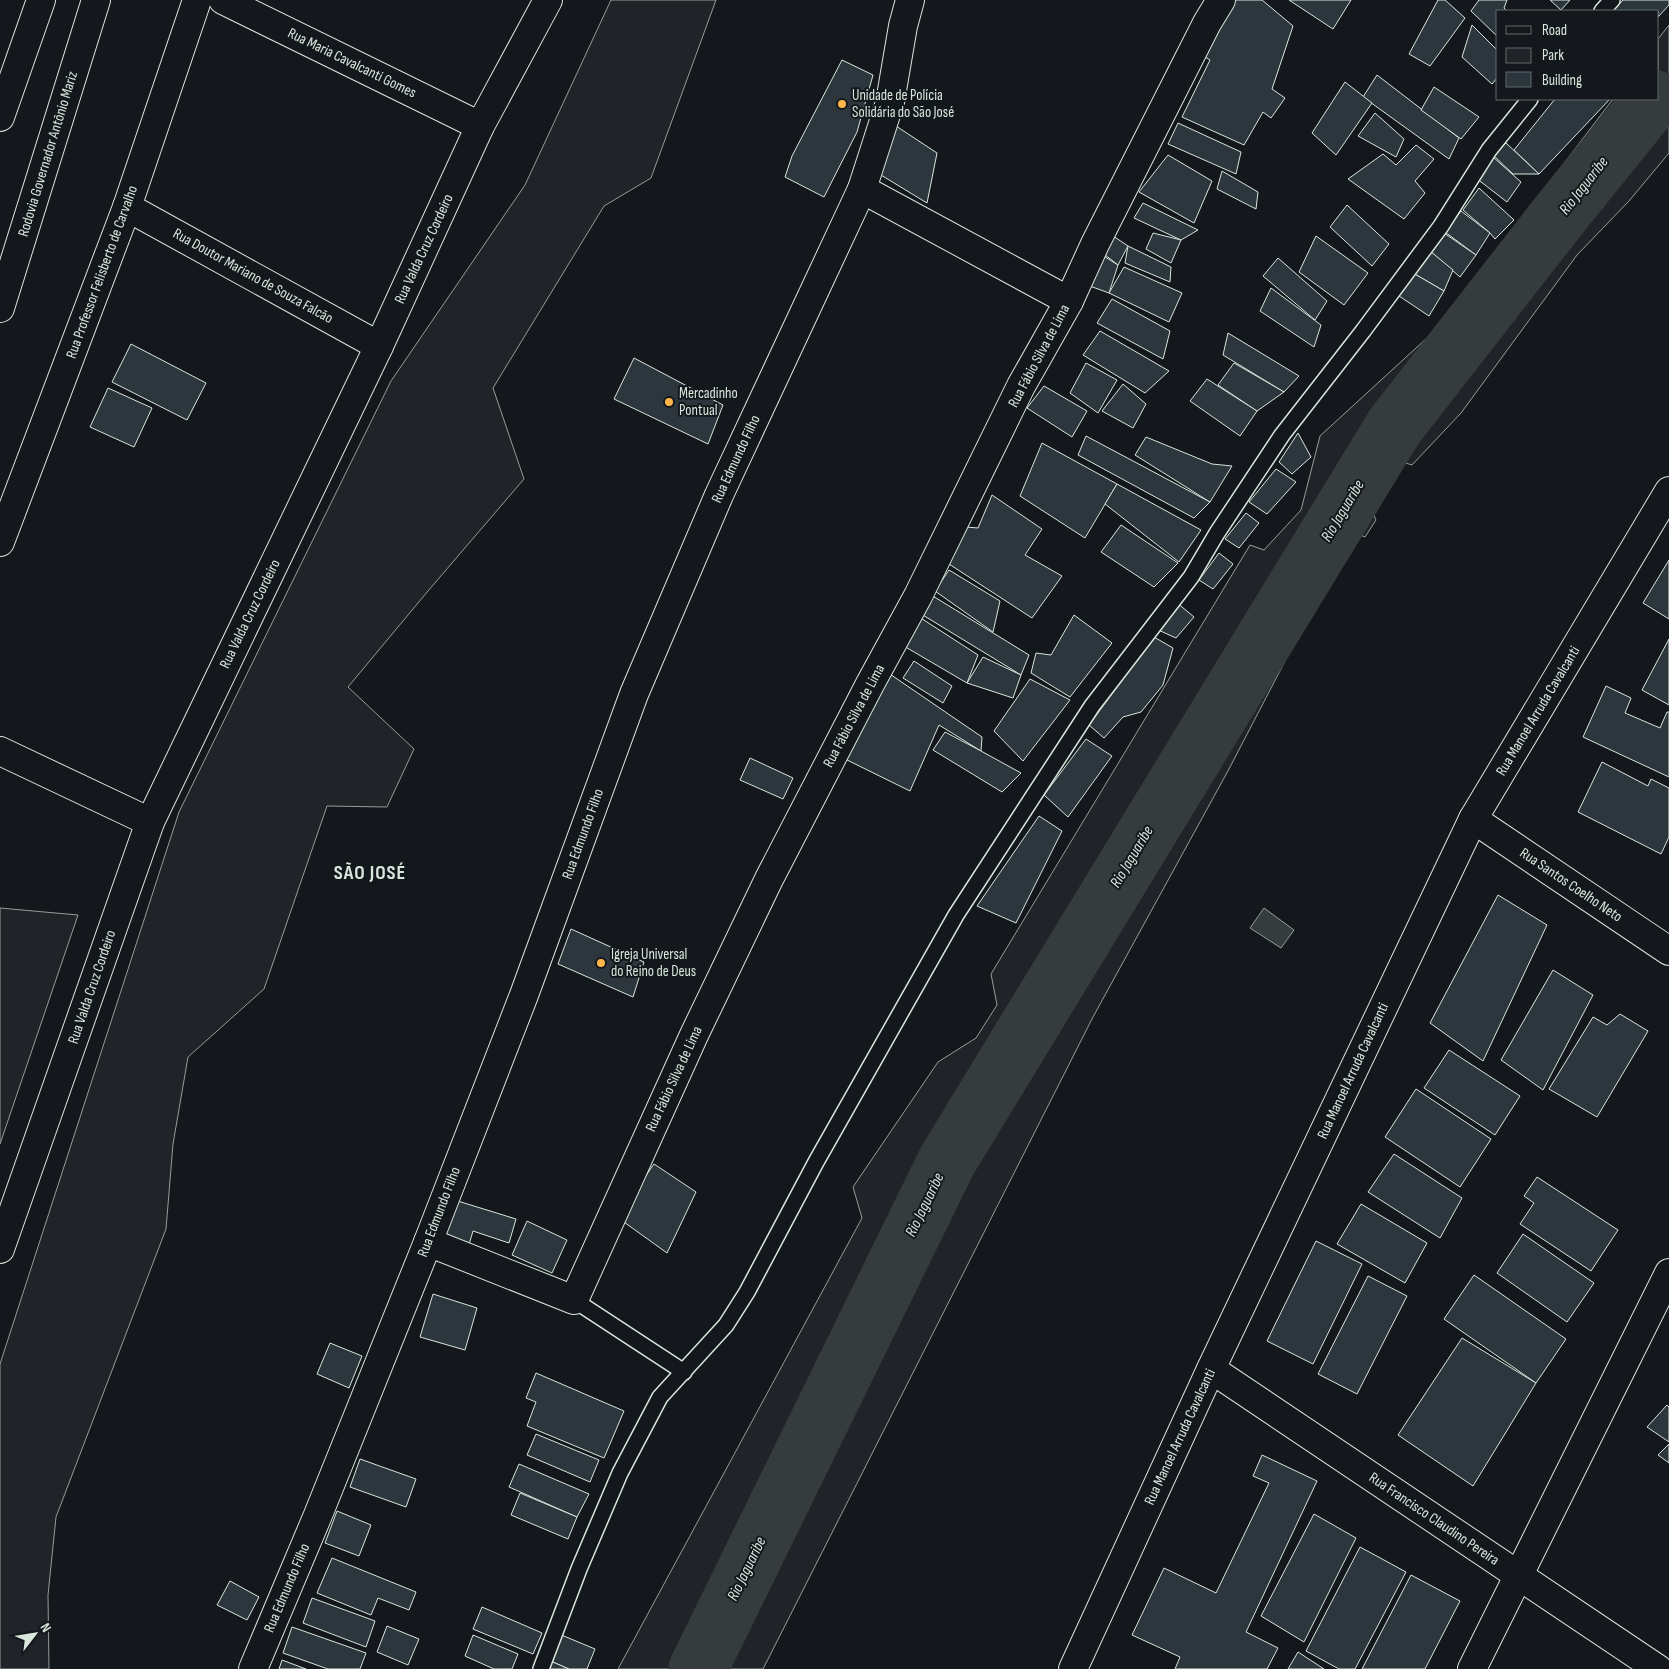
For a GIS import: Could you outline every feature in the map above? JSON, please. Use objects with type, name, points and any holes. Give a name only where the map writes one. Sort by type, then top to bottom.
[{"type":"main road","points":[[0,117],[41,0]]},
{"type":"main road","name":"Rodovia Governador Antônio Mariz","points":[[0,308],[96,0]]},
{"type":"main road","name":"Rua Professor Felisberto de Carvalho","points":[[0,542],[127,207],[197,0]]},
{"type":"main road","name":"Rua Maria Cavalcanti Gomes","points":[[224,0],[480,126]]},
{"type":"main road","name":"Rua Valda Cruz Cordeiro","points":[[0,1249],[150,822],[379,346],[480,126],[548,0]]},
{"type":"main road","name":"Rua Edmundo Filho","points":[[253,1669],[322,1506],[428,1242],[524,995],[634,694],[718,496],[862,190],[890,102],[903,26],[910,0]]},
{"type":"main road","name":"Rua Fábio Silva de Lima","points":[[574,1300],[694,1034],[769,879],[918,596],[1021,386],[1069,301],[1095,244],[1207,23],[1221,0]]},
{"type":"main road","points":[[862,190],[1069,301]]},
{"type":"main road","name":"Rua Doutor Mariano de Souza Falcão","points":[[127,207],[379,346]]},
{"type":"main road","name":"Rua Manoel Arruda Cavalcanti","points":[[1073,1669],[1211,1369],[1472,819],[1669,491]]},
{"type":"main road","points":[[0,751],[150,822]]},
{"type":"main road","name":"Rua Santos Coelho Neto","points":[[1472,819],[1669,951]]},
{"type":"main road","points":[[428,1242],[574,1300]]},
{"type":"main road","points":[[1472,1669],[1669,1274]]},
{"type":"main road","name":"Rua Francisco Claudino Pereira","points":[[1211,1369],[1658,1669]]},
{"type":"lane","points":[[1603,10],[1612,0]]},
{"type":"lane","points":[[541,1669],[579,1569],[620,1472],[660,1397],[726,1325],[747,1292],[820,1154],[956,915],[1092,706],[1191,577],[1217,533],[1282,435],[1441,226],[1489,150],[1529,100]]},
{"type":"lane","points":[[574,1300],[684,1372]]},
{"type":"green space","points":[[611,0],[716,0],[651,178],[604,206],[493,388],[524,479],[348,687],[414,749],[387,807],[327,806],[264,989],[188,1057],[173,1144],[166,1229],[56,1517],[48,1595],[49,1669],[0,1669],[0,1364],[179,812],[391,381],[525,185]]},
{"type":"green space","points":[[1669,25],[1669,153],[1629,201],[1577,255],[1461,413],[1412,465],[1396,460],[1365,494],[1376,520],[1365,537],[1353,532],[1229,769],[1093,1017],[763,1669],[618,1669],[862,1218],[853,1187],[938,1062],[976,1038],[997,1005],[991,974],[1250,545],[1264,550],[1301,510],[1320,436],[1440,326],[1612,100],[1659,100],[1659,38]]},
{"type":"green space","points":[[0,908],[78,915],[0,1144]]},
{"type":"shaded area","points":[[1264,908],[1294,930],[1281,948],[1250,928]]},
{"type":"building","points":[[1227,0],[1262,0],[1293,26],[1272,89],[1285,98],[1271,118],[1263,112],[1244,145],[1182,117],[1210,60],[1199,53]]},
{"type":"building","points":[[1289,0],[1351,0],[1333,29]]},
{"type":"building","points":[[1438,0],[1445,0],[1465,18],[1430,66],[1409,54]]},
{"type":"building","points":[[1479,0],[1507,0],[1504,8],[1506,10],[1496,10],[1496,35],[1471,11]]},
{"type":"building","points":[[1550,0],[1570,0],[1561,10]]},
{"type":"building","points":[[1623,0],[1669,0],[1669,5],[1659,16],[1659,10],[1614,10]]},
{"type":"building","points":[[1472,25],[1496,49],[1496,79],[1492,84],[1462,57]]},
{"type":"building","name":"Unidade de Polícia Solidária do São José","points":[[842,60],[873,75],[857,132],[824,197],[785,177],[792,156]]},
{"type":"building","points":[[1377,75],[1459,138],[1449,159],[1363,97]]},
{"type":"building","points":[[1345,82],[1372,103],[1336,155],[1312,133]]},
{"type":"building","points":[[1434,87],[1479,117],[1461,139],[1421,110]]},
{"type":"building","points":[[1554,100],[1609,100],[1539,174],[1514,150]]},
{"type":"building","points":[[1375,113],[1404,139],[1396,157],[1358,136]]},
{"type":"building","points":[[1178,123],[1241,152],[1236,174],[1168,144]]},
{"type":"building","points":[[893,124],[937,153],[927,203],[876,172]]},
{"type":"building","points":[[1506,143],[1539,174],[1513,174],[1493,155]]},
{"type":"building","points":[[1416,145],[1434,159],[1415,181],[1425,193],[1404,219],[1348,179],[1383,154],[1396,165]]},
{"type":"building","points":[[1168,155],[1212,181],[1194,223],[1139,192]]},
{"type":"building","points":[[1493,157],[1521,182],[1507,202],[1476,178]]},
{"type":"building","points":[[1222,171],[1258,192],[1256,209],[1217,189]]},
{"type":"building","points":[[1479,188],[1514,220],[1495,239],[1463,210]]},
{"type":"building","points":[[1143,203],[1198,230],[1181,240],[1134,218]]},
{"type":"building","points":[[1347,205],[1389,244],[1372,266],[1330,227]]},
{"type":"building","points":[[1461,211],[1490,233],[1476,255],[1445,232]]},
{"type":"building","points":[[1153,233],[1181,240],[1171,263],[1146,249]]},
{"type":"building","points":[[1444,233],[1476,255],[1460,277],[1430,251]]},
{"type":"building","points":[[1110,234],[1128,246],[1118,265],[1100,251]]},
{"type":"building","points":[[1316,236],[1368,273],[1344,305],[1299,272]]},
{"type":"building","points":[[1128,246],[1171,267],[1170,282],[1125,263]]},
{"type":"building","points":[[1430,251],[1453,270],[1444,291],[1413,273]]},
{"type":"building","points":[[1102,255],[1118,265],[1109,293],[1087,285]]},
{"type":"building","points":[[1278,258],[1327,301],[1315,320],[1263,276]]},
{"type":"building","points":[[1124,267],[1182,293],[1169,322],[1109,293]]},
{"type":"building","points":[[1413,273],[1444,291],[1429,316],[1399,296]]},
{"type":"building","points":[[1271,288],[1321,325],[1314,347],[1260,311]]},
{"type":"building","points":[[1112,299],[1170,331],[1163,359],[1097,323]]},
{"type":"building","points":[[1100,331],[1169,371],[1145,393],[1083,355]]},
{"type":"building","points":[[1228,333],[1299,376],[1284,392],[1223,355]]},
{"type":"building","points":[[131,344],[206,383],[187,420],[112,382]]},
{"type":"building","name":"Mercadinho Pontual","points":[[634,358],[723,405],[708,444],[614,399]]},
{"type":"building","points":[[1086,363],[1117,380],[1098,413],[1070,393]]},
{"type":"building","points":[[1234,363],[1284,392],[1257,411],[1218,385]]},
{"type":"building","points":[[1207,379],[1257,411],[1240,436],[1190,401]]},
{"type":"building","points":[[1123,384],[1146,404],[1133,428],[1102,411]]},
{"type":"building","points":[[1044,386],[1087,411],[1072,437],[1027,408]]},
{"type":"building","points":[[108,388],[152,408],[134,447],[90,427]]},
{"type":"building","points":[[1298,433],[1311,457],[1292,474],[1279,462]]},
{"type":"building","points":[[1086,436],[1210,502],[1194,518],[1078,455]]},
{"type":"building","points":[[1146,437],[1212,464],[1232,466],[1210,502],[1135,455]]},
{"type":"building","points":[[1042,443],[1117,484],[1085,538],[1020,496]]},
{"type":"building","points":[[1276,469],[1296,482],[1267,514],[1249,502]]},
{"type":"building","points":[[1117,484],[1201,530],[1179,562],[1105,504]]},
{"type":"building","points":[[992,495],[1042,529],[1025,555],[1062,576],[1032,618],[949,564],[966,527],[978,528]]},
{"type":"building","points":[[1246,513],[1259,523],[1239,548],[1225,539]]},
{"type":"building","points":[[1121,525],[1178,563],[1154,587],[1101,552]]},
{"type":"building","points":[[1219,553],[1233,564],[1213,589],[1199,580]]},
{"type":"building","points":[[1669,560],[1669,619],[1643,603]]},
{"type":"building","points":[[949,570],[1000,601],[993,632],[935,591]]},
{"type":"building","points":[[923,590],[1029,655],[1021,675],[913,609]]},
{"type":"building","points":[[1176,602],[1194,617],[1176,638],[1156,629]]},
{"type":"building","points":[[913,613],[978,655],[967,683],[897,642]]},
{"type":"building","points":[[1074,615],[1112,643],[1070,697],[1031,673],[1036,653],[1051,655]]},
{"type":"building","points":[[1154,637],[1173,648],[1163,685],[1141,712],[1123,717],[1104,738],[1089,725]]},
{"type":"building","points":[[1669,639],[1669,705],[1642,690]]},
{"type":"building","points":[[983,657],[1021,675],[1013,698],[967,683]]},
{"type":"building","points":[[914,661],[952,686],[943,703],[903,678]]},
{"type":"building","points":[[881,668],[982,737],[981,751],[939,725],[910,791],[841,757]]},
{"type":"building","points":[[1030,679],[1070,700],[1023,761],[994,731]]},
{"type":"building","points":[[1606,686],[1631,698],[1625,713],[1660,728],[1667,712],[1669,712],[1669,777],[1583,737]]},
{"type":"building","points":[[945,732],[1021,773],[1002,792],[933,750]]},
{"type":"building","points":[[1086,739],[1112,756],[1068,817],[1044,795]]},
{"type":"building","points":[[750,758],[793,778],[783,799],[740,780]]},
{"type":"building","points":[[1602,762],[1648,786],[1651,779],[1669,788],[1669,837],[1661,854],[1578,812]]},
{"type":"building","points":[[1039,816],[1062,831],[1016,923],[977,906]]},
{"type":"building","points":[[1498,895],[1547,925],[1483,1061],[1430,1023]]},
{"type":"building","name":"Igreja Universal do Reino de Deus","points":[[571,929],[644,962],[633,997],[558,964]]},
{"type":"building","points":[[1553,970],[1593,995],[1543,1090],[1501,1060]]},
{"type":"building","points":[[1620,1014],[1648,1031],[1597,1117],[1549,1089],[1593,1017],[1607,1025]]},
{"type":"building","points":[[1449,1050],[1520,1096],[1495,1135],[1424,1088]]},
{"type":"building","points":[[1416,1089],[1491,1139],[1460,1187],[1385,1137]]},
{"type":"building","points":[[1394,1154],[1462,1198],[1440,1238],[1368,1192]]},
{"type":"building","points":[[654,1164],[696,1192],[667,1253],[617,1217]]},
{"type":"building","points":[[1537,1177],[1618,1230],[1591,1271],[1520,1224],[1534,1203],[1524,1196]]},
{"type":"building","points":[[448,1198],[516,1219],[509,1243],[473,1231],[468,1248],[435,1237]]},
{"type":"building","points":[[1361,1204],[1427,1243],[1405,1283],[1337,1244]]},
{"type":"building","points":[[527,1221],[567,1240],[552,1273],[512,1255]]},
{"type":"building","points":[[1523,1234],[1594,1283],[1567,1322],[1497,1273]]},
{"type":"building","points":[[1316,1241],[1362,1264],[1313,1364],[1267,1341]]},
{"type":"building","points":[[1474,1275],[1566,1339],[1536,1383],[1444,1319]]},
{"type":"building","points":[[1368,1276],[1407,1296],[1357,1394],[1318,1374]]},
{"type":"building","points":[[433,1294],[477,1308],[465,1350],[420,1337]]},
{"type":"building","points":[[1462,1338],[1536,1383],[1473,1486],[1398,1435]]},
{"type":"building","points":[[330,1343],[362,1356],[349,1388],[317,1374]]},
{"type":"building","points":[[536,1373],[624,1411],[604,1458],[527,1426],[536,1402],[526,1398]]},
{"type":"building","points":[[1667,1405],[1669,1407],[1669,1442],[1647,1427]]},
{"type":"building","points":[[536,1434],[599,1460],[590,1482],[527,1455]]},
{"type":"building","points":[[1669,1444],[1669,1463],[1658,1455]]},
{"type":"building","points":[[1262,1455],[1317,1481],[1246,1632],[1278,1648],[1267,1669],[1175,1669],[1180,1657],[1132,1635],[1164,1568],[1216,1593],[1269,1483],[1253,1476]]},
{"type":"building","points":[[360,1459],[416,1479],[406,1507],[350,1487]]},
{"type":"building","points":[[519,1464],[589,1494],[577,1517],[509,1487]]},
{"type":"building","points":[[520,1493],[577,1517],[568,1539],[511,1515]]},
{"type":"building","points":[[337,1511],[371,1525],[359,1556],[325,1543]]},
{"type":"building","points":[[1314,1514],[1356,1538],[1304,1642],[1261,1616]]},
{"type":"building","points":[[1360,1547],[1406,1572],[1355,1669],[1339,1669],[1306,1651]]},
{"type":"building","points":[[332,1558],[416,1592],[409,1610],[378,1598],[371,1615],[317,1593]]},
{"type":"building","points":[[1411,1575],[1460,1601],[1425,1669],[1362,1669]]},
{"type":"building","points":[[230,1581],[259,1597],[247,1620],[217,1605]]},
{"type":"building","points":[[312,1598],[375,1621],[366,1647],[303,1623]]},
{"type":"building","points":[[482,1607],[542,1633],[533,1654],[473,1629]]},
{"type":"building","points":[[387,1626],[419,1639],[408,1665],[377,1652]]},
{"type":"building","points":[[292,1627],[366,1653],[360,1669],[328,1669],[283,1653]]},
{"type":"building","points":[[559,1634],[595,1649],[587,1669],[569,1669],[548,1660]]},
{"type":"building","points":[[473,1635],[518,1654],[512,1669],[494,1669],[465,1656]]},
{"type":"building","points":[[1298,1652],[1324,1669],[1288,1669]]},
{"type":"building","points":[[282,1660],[306,1669],[279,1669]]},
{"type":"building","points":[[548,1660],[569,1669],[544,1669]]},
{"type":"waterway","name":"Rio Jaguaribe","points":[[698,1669],[947,1161],[1394,427],[1557,218],[1652,100]]},
{"type":"place","name":"Unidade de Polícia Solidária do São José","points":[[842,104]]},
{"type":"place","name":"Mercadinho Pontual","points":[[669,402]]},
{"type":"place","name":"Igreja Universal do Reino de Deus","points":[[601,963]]},
{"type":"district","name":"SÃO JOSÉ","points":[[370,873]]}]
